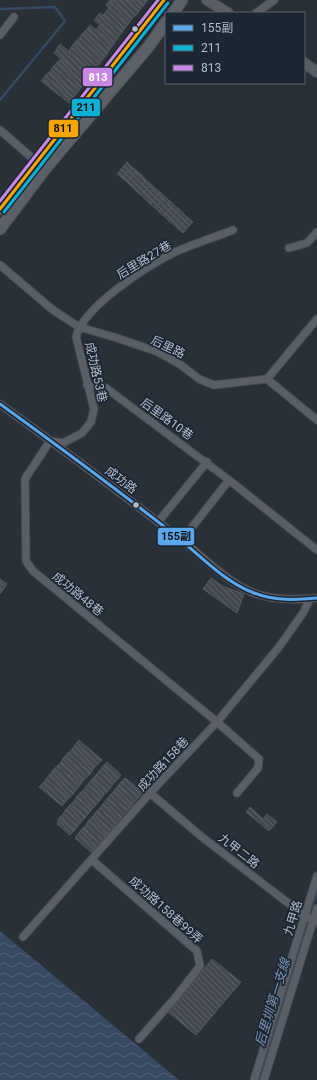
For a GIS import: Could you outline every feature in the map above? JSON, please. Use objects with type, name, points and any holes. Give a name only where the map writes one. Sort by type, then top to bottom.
[{"type":"main road","points":[[0,209],[36,161],[164,0]]},
{"type":"main road","points":[[174,12],[182,0]]},
{"type":"main road","points":[[207,0],[226,12]]},
{"type":"main road","points":[[0,229],[46,169],[149,46],[165,23]]},
{"type":"main road","points":[[305,65],[317,72]]},
{"type":"street","points":[[257,12],[274,0]]},
{"type":"street","points":[[0,35],[14,17]]},
{"type":"street","points":[[0,130],[46,169]]},
{"type":"street","name":"后里路27巷","points":[[79,327],[108,296],[140,272],[174,253],[233,230]]},
{"type":"street","points":[[288,248],[307,243],[317,232]]},
{"type":"street","name":"后里路","points":[[0,265],[53,310],[79,327],[158,352],[181,365],[199,379],[214,385],[267,379]]},
{"type":"street","points":[[315,324],[267,379],[317,420]]},
{"type":"street","name":"成功路53巷","points":[[50,441],[63,443],[82,433],[91,422],[94,409],[76,337],[79,327]]},
{"type":"street","name":"后里路10巷","points":[[87,385],[106,388],[230,480],[317,550]]},
{"type":"street","name":"成功路","points":[[2,408],[50,441],[182,540],[217,570],[253,593],[269,596],[313,599]]},
{"type":"street","name":"成功路48巷","points":[[50,441],[25,478],[26,561],[33,571],[217,722],[258,759],[258,768],[237,793]]},
{"type":"street","points":[[158,522],[206,462]]},
{"type":"street","points":[[182,540],[230,480]]},
{"type":"street","name":"成功路158巷","points":[[23,937],[150,793],[217,722],[279,647],[313,599]]},
{"type":"street","name":"九甲二路","points":[[150,793],[202,837],[305,916],[315,921]]},
{"type":"street","name":"成功路158巷99弄","points":[[92,860],[197,951],[200,966],[175,998],[139,1039]]},
{"type":"street","name":"九甲路","points":[[254,1080],[317,876]]},
{"type":"street","name":"九甲路","points":[[264,1080],[315,921],[317,908]]},
{"type":"water","points":[[0,931],[179,1080],[0,1080]]},
{"type":"building","points":[[110,0],[132,19],[128,24],[106,5]]},
{"type":"building","points":[[110,0],[119,0],[136,15],[132,19]]},
{"type":"building","points":[[119,0],[127,0],[139,11],[136,15]]},
{"type":"building","points":[[127,0],[136,0],[143,6],[139,11]]},
{"type":"building","points":[[136,0],[148,0],[143,6]]},
{"type":"building","points":[[109,8],[128,24],[123,31],[103,15]]},
{"type":"building","points":[[100,13],[123,31],[117,39],[94,20]]},
{"type":"building","points":[[90,25],[114,44],[110,49],[87,29]]},
{"type":"building","points":[[100,25],[117,39],[114,44],[96,30]]},
{"type":"building","points":[[87,29],[110,49],[107,54],[83,33]]},
{"type":"building","points":[[83,33],[107,54],[104,58],[79,38]]},
{"type":"building","points":[[79,38],[104,58],[100,63],[75,42]]},
{"type":"building","points":[[75,42],[100,63],[97,67],[72,46]]},
{"type":"building","points":[[60,44],[94,72],[87,80],[54,53]]},
{"type":"building","points":[[72,46],[97,67],[94,72],[69,51]]},
{"type":"building","points":[[61,58],[87,80],[84,84],[57,62]]},
{"type":"building","points":[[57,62],[84,84],[80,89],[53,67]]},
{"type":"building","points":[[53,67],[80,89],[76,94],[49,72]]},
{"type":"building","points":[[49,72],[76,94],[73,98],[45,76]]},
{"type":"building","points":[[45,76],[73,98],[69,103],[41,81]]},
{"type":"building","points":[[127,162],[132,167],[122,178],[117,174]]},
{"type":"building","points":[[132,167],[137,171],[127,182],[122,178]]},
{"type":"building","points":[[137,171],[142,175],[131,186],[127,182]]},
{"type":"building","points":[[142,175],[146,180],[136,191],[131,186]]},
{"type":"building","points":[[146,180],[151,184],[141,195],[136,191]]},
{"type":"building","points":[[151,184],[155,188],[145,199],[141,195]]},
{"type":"building","points":[[155,188],[160,192],[150,204],[145,199]]},
{"type":"building","points":[[160,192],[165,197],[155,208],[150,204]]},
{"type":"building","points":[[165,197],[170,201],[159,212],[155,208]]},
{"type":"building","points":[[170,201],[174,205],[164,216],[159,212]]},
{"type":"building","points":[[174,205],[179,209],[169,221],[164,216]]},
{"type":"building","points":[[179,209],[184,214],[174,225],[169,221]]},
{"type":"building","points":[[184,214],[188,218],[178,229],[174,225]]},
{"type":"building","points":[[188,218],[193,222],[183,233],[178,229]]},
{"type":"building","points":[[211,578],[222,586],[244,594],[237,613],[203,589]]},
{"type":"building","points":[[0,579],[7,584],[0,594]]},
{"type":"building","points":[[79,740],[102,760],[98,764],[75,745]]},
{"type":"building","points":[[75,745],[98,764],[94,768],[72,749]]},
{"type":"building","points":[[72,749],[94,768],[91,773],[68,753]]},
{"type":"building","points":[[68,753],[91,773],[87,777],[64,757]]},
{"type":"building","points":[[64,757],[87,777],[83,781],[61,762]]},
{"type":"building","points":[[61,762],[83,781],[80,785],[57,766]]},
{"type":"building","points":[[107,762],[121,775],[118,779],[103,766]]},
{"type":"building","points":[[57,766],[80,785],[76,790],[53,770]]},
{"type":"building","points":[[103,766],[118,779],[114,783],[99,771]]},
{"type":"building","points":[[53,770],[76,790],[73,794],[50,774]]},
{"type":"building","points":[[99,771],[114,783],[110,788],[96,775]]},
{"type":"building","points":[[50,774],[73,794],[69,798],[46,779]]},
{"type":"building","points":[[96,775],[110,788],[107,792],[92,779]]},
{"type":"building","points":[[125,778],[143,792],[139,797],[121,782]]},
{"type":"building","points":[[46,779],[69,798],[65,802],[43,783]]},
{"type":"building","points":[[92,779],[107,792],[103,796],[88,784]]},
{"type":"building","points":[[121,782],[139,797],[135,801],[118,786]]},
{"type":"building","points":[[43,783],[65,802],[62,806],[39,787]]},
{"type":"building","points":[[88,784],[103,796],[100,800],[85,788]]},
{"type":"building","points":[[118,786],[135,801],[132,806],[114,791]]},
{"type":"building","points":[[85,788],[100,800],[96,805],[81,792]]},
{"type":"building","points":[[114,791],[132,806],[128,810],[110,795]]},
{"type":"building","points":[[81,792],[96,805],[92,809],[77,796]]},
{"type":"building","points":[[110,795],[128,810],[124,814],[107,799]]},
{"type":"building","points":[[77,796],[92,809],[89,813],[74,801]]},
{"type":"building","points":[[107,799],[124,814],[121,818],[103,804]]},
{"type":"building","points":[[74,801],[89,813],[85,818],[70,805]]},
{"type":"building","points":[[103,804],[121,818],[117,823],[100,808]]},
{"type":"building","points":[[70,805],[85,818],[81,822],[66,809]]},
{"type":"building","points":[[250,807],[263,819],[267,814],[277,822],[269,831],[246,812]]},
{"type":"building","points":[[100,808],[117,823],[114,827],[96,812]]},
{"type":"building","points":[[66,809],[81,822],[78,826],[63,814]]},
{"type":"building","points":[[96,812],[114,827],[110,831],[93,816]]},
{"type":"building","points":[[63,814],[78,826],[74,831],[59,818]]},
{"type":"building","points":[[93,816],[110,831],[107,835],[89,820]]},
{"type":"building","points":[[59,818],[74,831],[70,835],[57,824]]},
{"type":"building","points":[[89,820],[107,835],[103,840],[86,825]]},
{"type":"building","points":[[86,825],[103,840],[100,844],[82,829]]},
{"type":"building","points":[[82,829],[100,844],[96,848],[78,834]]},
{"type":"building","points":[[78,834],[96,848],[92,853],[75,838]]},
{"type":"building","points":[[212,959],[241,982],[196,1035],[168,1012]]},
{"type":"waterway","points":[[0,9],[55,7],[65,21],[0,100]]},
{"type":"waterway","name":"后里圳第一支線","points":[[313,905],[317,892]]},
{"type":"waterway","name":"后里圳第一支線","points":[[259,1080],[305,931]]},
{"type":"transit line","name":"813","points":[[0,201],[158,0]]},
{"type":"transit line","name":"811","points":[[0,209],[164,0]]},
{"type":"transit line","name":"211","points":[[4,212],[168,3]]},
{"type":"transit line","name":"155副","points":[[0,404],[129,499],[181,540],[210,566],[242,588],[262,596],[277,599],[317,598]]}]
